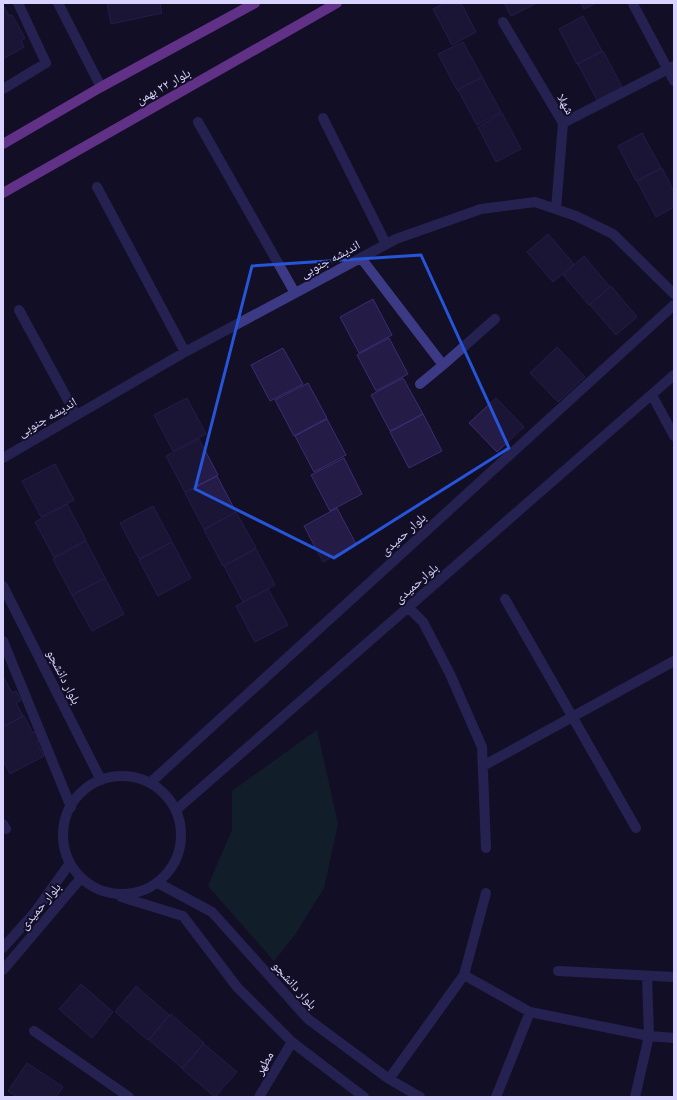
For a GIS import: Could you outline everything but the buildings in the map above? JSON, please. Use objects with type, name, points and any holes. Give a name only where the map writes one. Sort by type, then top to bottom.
[{"type":"main road","points":[[3,144],[100,87],[255,3]]},
{"type":"main road","name":"بلوار ۲۲ بهمن","points":[[3,193],[337,3]]},
{"type":"street","points":[[3,89],[46,63],[18,3]]},
{"type":"street","points":[[58,3],[100,87]]},
{"type":"street","points":[[633,4],[671,67],[674,81]]},
{"type":"street","name":"شهلا","points":[[503,22],[563,123],[556,209]]},
{"type":"street","points":[[563,123],[671,67]]},
{"type":"street","points":[[323,118],[386,244]]},
{"type":"street","points":[[198,122],[295,293]]},
{"type":"street","points":[[97,187],[185,352]]},
{"type":"street","name":"اندیشه جنوبی","points":[[3,458],[185,352],[386,244],[396,239],[481,209],[535,202],[556,209],[613,234],[674,294]]},
{"type":"street","points":[[361,258],[442,365]]},
{"type":"street","name":"بلوار حمیدی","points":[[150,783],[674,305]]},
{"type":"street","points":[[19,310],[76,415]]},
{"type":"street","points":[[420,384],[495,318]]},
{"type":"street","name":"بلوارحمیدی","points":[[176,810],[674,375]]},
{"type":"street","points":[[652,395],[674,436]]},
{"type":"street","name":"بلوار دانشجو","points":[[3,586],[101,780]]},
{"type":"street","points":[[505,599],[636,828]]},
{"type":"street","points":[[408,607],[423,622],[450,674],[482,746],[486,848]]},
{"type":"street","points":[[3,641],[71,807]]},
{"type":"street","points":[[483,766],[674,661]]},
{"type":"street","points":[[109,894],[129,895],[149,889],[158,883],[165,877],[177,860],[182,841],[180,821],[172,802],[162,791],[150,783],[131,776],[111,777],[92,784],[77,797],[66,815],[63,834],[66,854],[76,872],[91,886],[109,894],[183,916],[237,987],[292,1042],[364,1097]]},
{"type":"street","name":"بلوار حمیدی","points":[[3,948],[35,912],[70,863]]},
{"type":"street","name":"بلوار حمیدی","points":[[3,970],[81,878]]},
{"type":"street","name":"بلوار دانشجو","points":[[158,883],[212,912],[308,1019],[389,1079],[420,1097]]},
{"type":"street","points":[[389,1079],[464,975],[486,893]]},
{"type":"street","points":[[558,971],[674,978]]},
{"type":"street","points":[[464,975],[530,1012],[649,1036],[674,1038]]},
{"type":"street","points":[[635,1097],[649,1036],[647,976]]},
{"type":"street","points":[[496,1097],[530,1012]]},
{"type":"street","points":[[34,1031],[129,1097]]},
{"type":"street","name":"مطهر","points":[[259,1097],[292,1042]]},
{"type":"highlighted area","points":[[421,255],[509,448],[334,558],[195,489],[252,266]]},
{"type":"green space","points":[[317,730],[338,824],[324,888],[296,933],[274,961],[208,886],[232,830],[232,791]]}]
